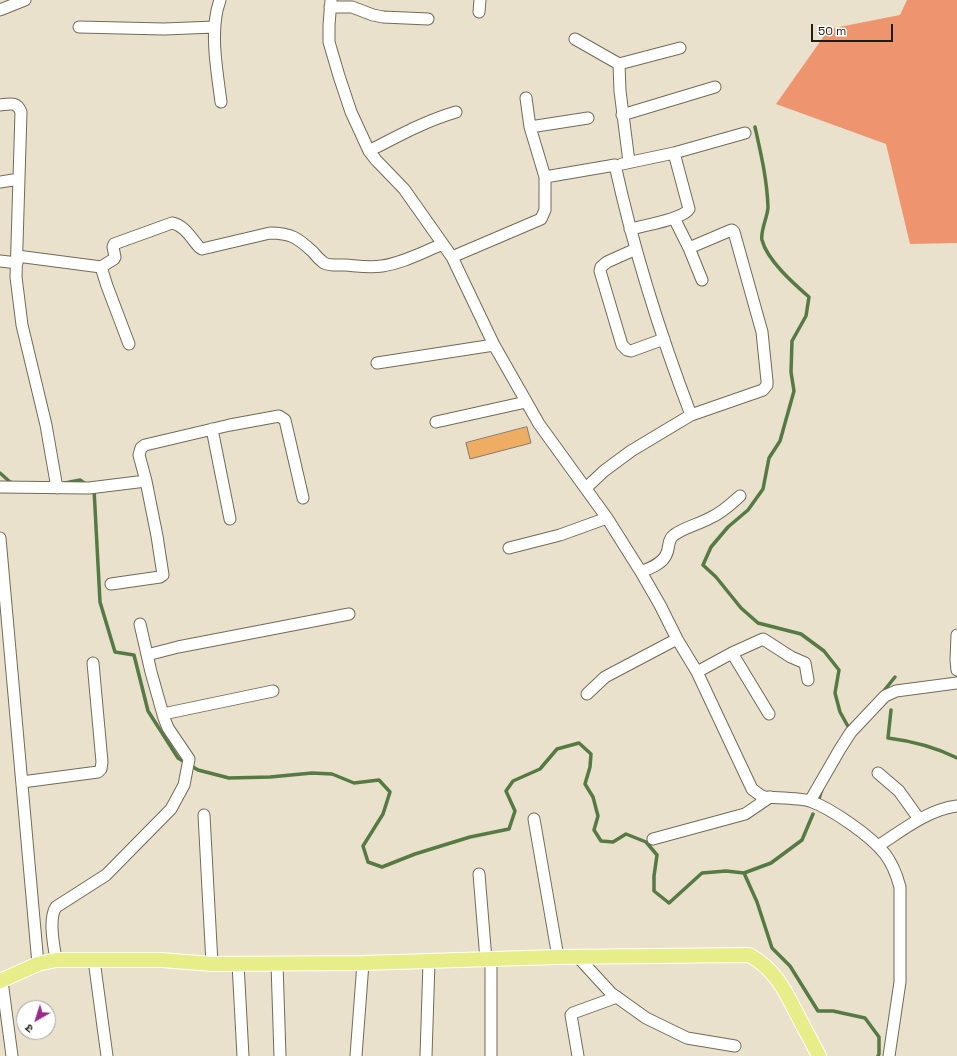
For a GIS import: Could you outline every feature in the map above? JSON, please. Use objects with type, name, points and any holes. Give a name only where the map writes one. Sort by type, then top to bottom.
[{"type":"main road","points":[[1,981],[38,964],[56,960],[161,960],[212,964],[277,964],[429,962],[577,956],[749,955],[770,970],[782,985],[817,1056]]},
{"type":"street","points":[[0,10],[25,0]]},
{"type":"street","points":[[220,0],[216,11],[215,47],[221,102]]},
{"type":"street","points":[[479,12],[480,0]]},
{"type":"street","points":[[428,19],[383,17],[352,7],[331,4],[329,42],[352,112],[369,151],[404,189],[452,257],[494,345],[539,424],[607,518],[660,605],[677,639],[697,672],[752,789],[760,795],[810,801],[846,820],[878,846],[886,855],[900,887],[900,982],[888,1056]]},
{"type":"street","points":[[79,27],[164,29],[215,27]]},
{"type":"street","points":[[575,39],[619,64],[680,48]]},
{"type":"street","points":[[619,64],[622,115],[629,162]]},
{"type":"street","points":[[622,115],[715,87]]},
{"type":"street","points":[[452,257],[542,219],[545,210],[545,178],[530,127],[526,98]]},
{"type":"street","points":[[0,105],[14,104],[19,107],[21,112],[16,277],[22,325],[46,425],[57,487]]},
{"type":"street","points":[[369,151],[404,132],[434,119],[456,112]]},
{"type":"street","points":[[530,127],[588,118]]},
{"type":"street","points":[[545,178],[674,153],[745,133]]},
{"type":"street","points":[[630,229],[686,214],[689,209],[674,153]]},
{"type":"street","points":[[615,165],[630,229],[664,340],[692,415]]},
{"type":"street","points":[[0,182],[19,179]]},
{"type":"street","points":[[674,218],[689,248],[702,280]]},
{"type":"street","points":[[0,261],[17,259],[101,266],[114,259],[114,244],[172,223],[181,227],[202,249],[270,233],[289,235],[297,238],[325,263],[333,265],[372,267],[394,264],[443,244]]},
{"type":"street","points":[[586,488],[604,471],[632,451],[692,415],[763,390],[767,385],[768,381],[762,332],[734,232],[732,230],[729,231],[689,248]]},
{"type":"street","points":[[636,249],[607,262],[601,267],[600,271],[622,345],[627,350],[631,351],[664,340]]},
{"type":"street","points":[[101,266],[129,344]]},
{"type":"street","points":[[377,363],[494,345]]},
{"type":"street","points":[[436,422],[526,402]]},
{"type":"street","points":[[111,584],[160,577],[163,575],[157,536],[139,455],[139,451],[143,446],[212,429],[276,416],[283,418],[303,498]]},
{"type":"street","points":[[212,429],[230,519]]},
{"type":"street","points":[[0,487],[92,487],[146,481]]},
{"type":"street","points":[[641,572],[659,563],[665,557],[669,540],[674,535],[712,518],[723,511],[740,496]]},
{"type":"street","points":[[509,548],[560,535],[607,518]]},
{"type":"street","points":[[0,538],[38,964]]},
{"type":"street","points":[[147,655],[178,647],[349,614]]},
{"type":"street","points":[[56,960],[52,929],[52,914],[56,907],[106,875],[171,809],[184,785],[189,768],[188,757],[168,728],[163,714],[151,672],[140,624]]},
{"type":"street","points":[[957,635],[957,670]]},
{"type":"street","points":[[587,694],[605,678],[677,639]]},
{"type":"street","points":[[697,672],[732,653],[760,640],[765,640],[791,657],[805,663],[808,680]]},
{"type":"street","points":[[732,653],[769,714]]},
{"type":"street","points":[[22,782],[98,772],[101,769],[102,762],[93,663]]},
{"type":"street","points":[[810,801],[851,732],[885,696],[896,691],[957,683]]},
{"type":"street","points":[[163,714],[273,691]]},
{"type":"street","points":[[878,773],[899,792],[919,819]]},
{"type":"street","points":[[653,839],[745,814],[770,797]]},
{"type":"street","points":[[878,846],[919,819],[957,806]]},
{"type":"street","points":[[204,815],[212,964]]},
{"type":"street","points":[[534,819],[558,957]]},
{"type":"street","points":[[479,874],[488,960],[491,1056]]},
{"type":"street","points":[[577,956],[617,997],[646,1018],[681,1036],[735,1046]]},
{"type":"street","points":[[94,960],[107,1056]]},
{"type":"street","points":[[426,1056],[429,962]]},
{"type":"street","points":[[356,1056],[363,963]]},
{"type":"street","points":[[238,964],[243,1056]]},
{"type":"street","points":[[277,964],[280,1056]]},
{"type":"street","points":[[1,981],[12,1056]]},
{"type":"street","points":[[578,1056],[571,1015],[617,997]]},
{"type":"shaded area","points":[[907,0],[957,0],[957,243],[910,244],[886,144],[776,104],[829,29],[900,15]]},
{"type":"building","points":[[527,427],[531,443],[470,459],[466,443]]},
{"type":"waterway","points":[[755,127],[763,167],[768,207],[762,232],[762,240],[765,248],[775,263],[788,278],[809,297],[806,316],[792,341],[791,372],[794,391],[780,441],[769,458],[763,489],[748,510],[728,527],[711,547],[703,565],[716,577],[741,608],[758,623],[801,634],[824,651],[839,670],[835,693],[840,712],[850,730]]},
{"type":"waterway","points":[[0,473],[13,483]]},
{"type":"waterway","points":[[65,483],[80,480],[87,485]]},
{"type":"waterway","points":[[94,489],[100,602],[115,652],[134,655],[148,711],[178,758],[198,770],[229,778],[270,777],[312,773],[332,774],[354,783],[379,780],[390,792],[383,814],[363,846],[368,862],[382,867],[415,854],[470,837],[509,829],[515,811],[506,791],[513,781],[540,769],[557,749],[579,743],[591,754],[590,767],[585,784],[593,797],[598,816],[594,830],[601,841],[613,842],[626,834],[646,842],[657,855],[654,876],[654,891],[669,903],[702,873],[726,871],[744,873],[771,863],[802,840],[813,814]]},
{"type":"waterway","points":[[882,693],[895,677]]},
{"type":"waterway","points":[[891,710],[888,738],[923,745],[957,758]]},
{"type":"waterway","points":[[818,802],[822,789]]},
{"type":"waterway","points":[[744,873],[757,902],[772,948],[790,966],[818,1011],[833,1011],[865,1018],[879,1037],[878,1056]]}]
